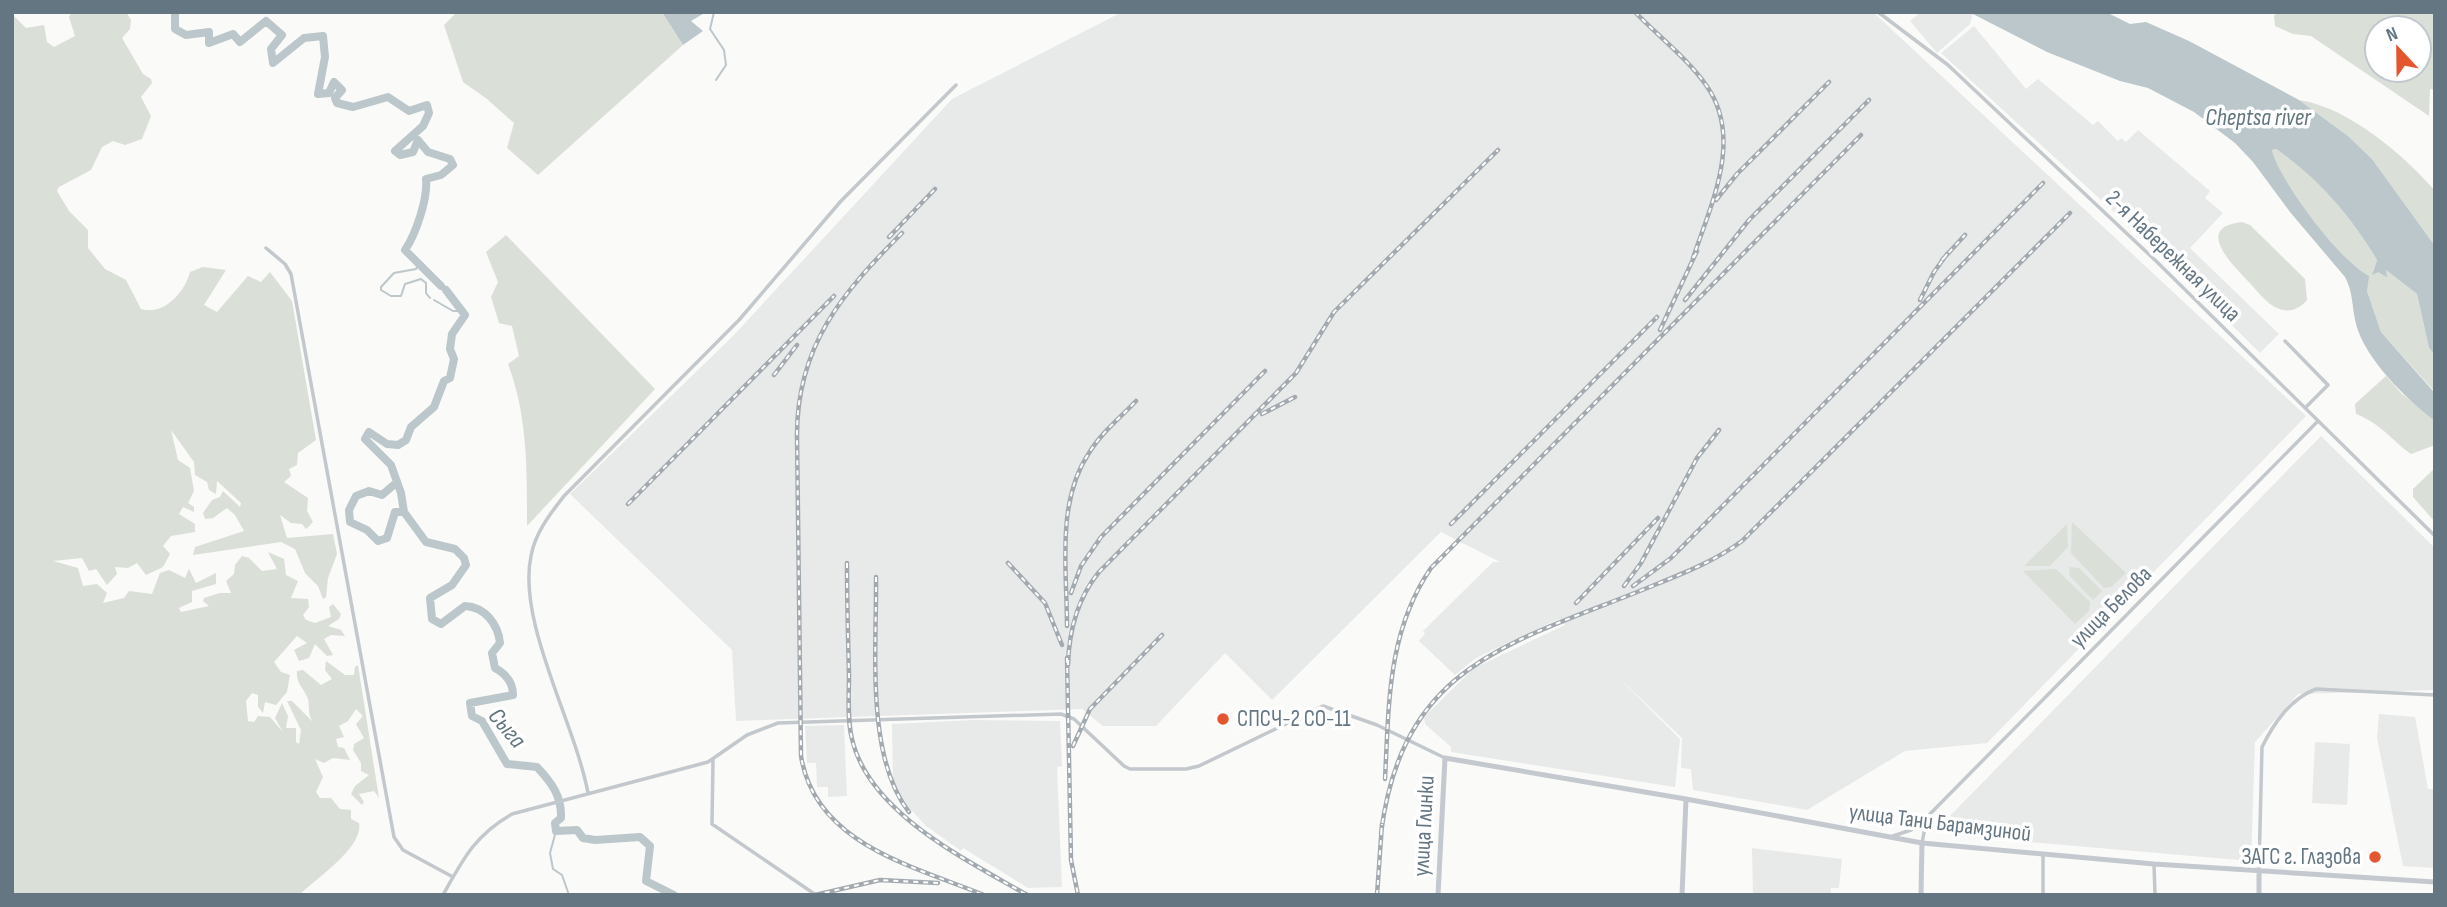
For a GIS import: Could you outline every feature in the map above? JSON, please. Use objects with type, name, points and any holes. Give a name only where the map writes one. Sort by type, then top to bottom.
[{"type":"street","name":"2-я Набережная улица","points":[[1878,12],[1948,65],[2156,261],[2435,536]]},
{"type":"street","points":[[588,793],[574,739],[532,615],[528,589],[531,555],[543,523],[564,496],[739,320],[841,201],[956,85]]},
{"type":"street","points":[[266,247],[285,264],[291,274],[394,837],[403,850],[453,877]]},
{"type":"street","points":[[2286,341],[2328,385],[2305,408]]},
{"type":"street","name":"улица Белова","points":[[1887,838],[1911,830],[1927,817],[2318,421]]},
{"type":"street","points":[[2259,895],[2262,747],[2288,708],[2301,695],[2316,689],[2435,695]]},
{"type":"street","points":[[443,895],[472,845],[492,825],[512,814],[713,760],[747,735],[778,723],[1061,714],[1074,719],[1115,760],[1130,769],[1185,769],[1323,706],[1377,725],[1446,758]]},
{"type":"street","name":"улица Тани Барамзиной","points":[[1446,758],[1922,843],[2154,864],[2435,882]]},
{"type":"street","name":"улица Глинки","points":[[1438,895],[1446,758]]},
{"type":"street","points":[[713,760],[712,824],[816,895]]},
{"type":"street","points":[[1682,895],[1686,799]]},
{"type":"street","points":[[1921,895],[1922,843],[1927,817]]},
{"type":"street","points":[[2043,854],[2043,895]]},
{"type":"street","points":[[2154,864],[2155,895]]},
{"type":"shaded area","points":[[72,12],[126,12],[131,20],[130,29],[122,38],[143,74],[151,79],[152,83],[141,97],[151,116],[142,139],[125,145],[113,141],[102,147],[91,170],[59,187],[57,191],[69,211],[88,230],[88,248],[105,269],[126,280],[141,309],[158,309],[165,306],[178,294],[190,272],[203,267],[226,270],[204,305],[217,312],[248,276],[261,282],[270,272],[292,301],[316,440],[298,453],[297,465],[289,469],[291,476],[284,482],[308,498],[307,511],[313,522],[306,529],[302,524],[291,523],[280,515],[287,538],[333,534],[337,554],[328,578],[326,597],[323,599],[318,586],[305,573],[295,549],[281,542],[193,555],[195,547],[244,531],[235,515],[227,508],[213,518],[205,519],[203,513],[212,500],[220,497],[223,491],[240,507],[241,503],[217,481],[216,494],[209,490],[207,482],[195,475],[194,462],[171,430],[178,460],[190,468],[194,491],[188,503],[194,507],[194,512],[183,507],[179,514],[195,524],[195,532],[171,536],[163,546],[170,554],[163,567],[146,575],[137,563],[128,568],[115,567],[117,574],[107,585],[96,569],[89,571],[82,558],[53,561],[78,568],[83,586],[97,584],[107,593],[103,603],[124,598],[129,591],[152,594],[160,573],[169,570],[185,578],[189,569],[196,583],[216,573],[216,584],[192,591],[192,602],[179,608],[181,612],[209,606],[203,601],[204,598],[231,593],[226,581],[234,574],[235,565],[242,556],[249,558],[262,571],[277,569],[268,552],[284,559],[286,575],[298,581],[291,598],[308,599],[309,607],[303,615],[306,620],[315,623],[331,617],[329,607],[333,604],[341,614],[339,619],[328,626],[341,630],[345,636],[331,635],[324,639],[333,655],[327,656],[315,644],[309,658],[299,661],[294,650],[307,643],[297,636],[274,662],[281,672],[290,675],[287,692],[276,705],[265,702],[263,713],[258,707],[258,695],[252,693],[246,701],[248,721],[254,722],[258,716],[270,717],[283,732],[275,718],[282,703],[288,716],[286,728],[296,728],[296,742],[299,744],[301,730],[287,701],[292,701],[313,722],[308,699],[299,683],[297,671],[303,670],[321,685],[332,679],[325,670],[326,661],[345,675],[354,675],[358,665],[379,798],[374,791],[359,794],[364,802],[362,805],[351,794],[355,786],[369,775],[361,771],[361,763],[353,750],[354,744],[364,738],[356,724],[363,716],[356,709],[348,721],[339,726],[344,737],[336,739],[338,747],[344,748],[350,760],[333,758],[324,763],[315,759],[323,777],[316,792],[320,798],[331,798],[340,809],[351,810],[351,819],[359,823],[359,832],[347,852],[299,895],[12,895],[12,14],[26,28],[44,25],[47,42],[54,47],[75,36],[69,17]]},
{"type":"shaded area","points":[[457,12],[662,12],[683,45],[538,175],[507,148],[514,123],[463,82],[444,25]]},
{"type":"shaded area","points":[[1122,12],[1873,12],[2306,416],[1987,743],[1905,751],[1807,810],[1693,790],[1691,769],[1681,768],[1682,738],[1617,676],[1680,739],[1675,787],[1451,752],[1451,747],[1425,724],[1424,717],[1474,668],[1565,625],[1559,619],[1476,658],[1455,675],[1419,641],[1425,634],[1423,631],[1493,562],[1500,562],[1441,532],[1272,700],[1225,653],[1156,726],[1103,726],[1082,709],[736,721],[732,650],[570,494],[733,336],[952,99]]},
{"type":"shaded area","points":[[1921,12],[1973,13],[1970,24],[1937,53],[1910,21]]},
{"type":"shaded area","points":[[2277,12],[2435,12],[2435,90],[2430,89],[2429,116],[2382,84],[2433,84],[2433,14],[2363,14],[2363,71],[2311,36],[2293,34],[2275,26],[2274,16]]},
{"type":"shaded area","points":[[1974,26],[2026,89],[2038,79],[2093,125],[2098,121],[2118,141],[2121,138],[2126,142],[2138,130],[2210,191],[2205,198],[2223,213],[2190,248],[2279,334],[2260,353],[2163,257],[1941,53]]},
{"type":"shaded area","points":[[2299,100],[2318,104],[2355,122],[2391,148],[2422,177],[2435,191],[2435,246],[2372,159],[2348,136]]},
{"type":"shaded area","points":[[2276,149],[2306,172],[2345,213],[2377,260],[2373,271],[2386,270],[2417,294],[2429,348],[2435,355],[2434,391],[2381,332],[2367,291],[2366,275],[2340,252],[2311,218],[2277,164],[2272,150]]},
{"type":"shaded area","points":[[2242,222],[2250,225],[2305,279],[2307,300],[2299,307],[2287,310],[2272,305],[2225,255],[2218,238],[2221,231],[2228,225]]},
{"type":"shaded area","points":[[506,235],[655,389],[527,526],[523,424],[508,364],[519,356],[512,326],[499,323],[491,297],[498,282],[486,252]]},
{"type":"shaded area","points":[[2386,376],[2401,393],[2435,421],[2435,445],[2411,454],[2380,428],[2356,414],[2355,404]]},
{"type":"shaded area","points":[[2321,436],[2435,548],[2435,690],[2298,694],[2255,742],[2251,861],[1947,835],[1948,818]]},
{"type":"shaded area","points":[[2435,468],[2435,522],[2413,497],[2413,489]]},
{"type":"shaded area","points":[[2072,522],[2126,573],[2111,587],[2104,588],[2071,553]]},
{"type":"shaded area","points":[[2067,524],[2068,547],[2050,566],[2024,566]]},
{"type":"shaded area","points":[[2069,567],[2079,568],[2102,591],[2093,600],[2070,576]]},
{"type":"shaded area","points":[[2056,569],[2090,602],[2089,611],[2075,624],[2023,571]]},
{"type":"shaded area","points":[[2379,714],[2415,717],[2428,789],[2435,789],[2435,868],[2403,866],[2377,738]]},
{"type":"shaded area","points":[[973,720],[1060,721],[1062,766],[1057,767],[1062,887],[1028,888],[963,848],[961,851],[925,825],[893,785],[892,724]]},
{"type":"shaded area","points":[[844,725],[847,796],[828,797],[828,787],[817,787],[816,763],[807,763],[805,726]]},
{"type":"shaded area","points":[[2315,742],[2350,744],[2347,805],[2312,803]]},
{"type":"shaded area","points":[[1752,848],[1842,859],[1839,888],[1831,888],[1831,895],[1753,895]]},
{"type":"water","points":[[662,12],[706,12],[691,21],[703,31],[683,45]]},
{"type":"water","name":"Cheptsa river","points":[[1969,12],[2106,12],[2130,24],[2146,22],[2189,41],[2299,100],[2348,136],[2372,159],[2435,246],[2435,355],[2429,348],[2417,294],[2386,270],[2387,277],[2378,272],[2372,275],[2377,260],[2345,213],[2306,172],[2276,149],[2272,150],[2298,200],[2343,255],[2369,276],[2367,291],[2381,332],[2433,391],[2435,367],[2435,421],[2412,402],[2378,365],[2368,351],[2356,324],[2350,288],[2345,277],[2235,143],[2194,112],[2148,88],[2120,81],[2047,52]]},
{"type":"waterway","name":"Сыга","points":[[175,12],[175,29],[186,35],[209,32],[209,43],[233,34],[240,42],[266,21],[282,35],[271,49],[273,63],[304,38],[323,36],[325,57],[318,94],[329,93],[334,82],[342,90],[335,98],[337,103],[353,107],[388,97],[409,111],[427,105],[429,113],[423,126],[395,151],[400,155],[413,152],[418,140],[428,152],[450,159],[453,165],[441,175],[426,179],[420,216],[405,250],[441,286]]},
{"type":"waterway","points":[[714,12],[710,29],[724,50],[726,65],[716,80]]},
{"type":"waterway","points":[[419,263],[416,269],[394,273],[381,290],[391,296],[401,296],[405,284],[421,279],[426,283],[426,293],[430,298]]},
{"type":"waterway","name":"Сыга","points":[[446,290],[465,315],[452,334],[450,349],[454,359],[450,378],[444,381],[434,407],[411,427],[406,440],[398,445],[387,444],[369,432],[365,439],[391,465],[401,493],[404,512],[426,542],[455,549],[464,558],[466,565],[452,585],[430,598],[432,619],[441,624],[465,606],[484,613],[493,623],[500,643],[492,653],[495,668],[508,679],[513,695],[470,703],[472,716],[482,721],[507,764],[537,767],[551,784],[558,796],[561,810],[561,818],[555,823],[556,831],[577,830],[583,838],[595,840],[640,837],[650,846],[646,881],[674,895]]},
{"type":"waterway","points":[[434,300],[453,311],[460,311]]},
{"type":"waterway","points":[[396,483],[382,495],[369,491],[356,496],[349,510],[350,522],[367,530],[378,541],[387,538],[395,512],[404,512]]},
{"type":"waterway","points":[[556,831],[550,853],[553,869],[562,875],[569,895]]},
{"type":"railway","points":[[1635,12],[1681,56],[1706,85],[1717,105],[1723,127],[1723,149],[1715,194],[1693,258]]},
{"type":"railway","points":[[1716,200],[1737,174],[1829,82]]},
{"type":"railway","points":[[1685,300],[1749,220],[1869,100]]},
{"type":"railway","points":[[1385,779],[1390,697],[1398,643],[1417,592],[1431,568],[1861,135]]},
{"type":"railway","points":[[1068,665],[1070,639],[1076,616],[1085,593],[1099,572],[1296,373],[1334,312],[1498,150]]},
{"type":"railway","points":[[1633,586],[1671,558],[2043,183]]},
{"type":"railway","points":[[889,237],[935,189]]},
{"type":"railway","points":[[1381,833],[1393,775],[1413,730],[1440,694],[1473,666],[1511,644],[1687,571],[1721,555],[1742,541],[2070,213]]},
{"type":"railway","points":[[902,233],[860,277],[827,323],[814,348],[799,403],[797,435],[801,756],[810,786],[826,811],[846,831],[871,848],[899,861],[984,895]]},
{"type":"railway","points":[[1942,260],[1965,235]]},
{"type":"railway","points":[[1660,330],[1697,251]]},
{"type":"railway","points":[[1920,300],[1947,254]]},
{"type":"railway","points":[[628,504],[834,296]]},
{"type":"railway","points":[[1451,524],[1657,317]]},
{"type":"railway","points":[[774,375],[797,345]]},
{"type":"railway","points":[[1071,593],[1081,566],[1101,537],[1265,371]]},
{"type":"railway","points":[[1262,414],[1295,397]]},
{"type":"railway","points":[[1067,626],[1065,560],[1072,493],[1089,453],[1105,432],[1136,401]]},
{"type":"railway","points":[[1624,586],[1641,563],[1697,458],[1719,430]]},
{"type":"railway","points":[[1576,603],[1658,518]]},
{"type":"railway","points":[[847,563],[849,724],[862,766],[878,790],[923,832],[1027,895]]},
{"type":"railway","points":[[1008,563],[1045,603],[1062,645]]},
{"type":"railway","points":[[876,577],[875,667],[879,731],[885,761],[895,789],[909,812]]},
{"type":"railway","points":[[1073,746],[1090,709],[1162,635]]},
{"type":"railway","points":[[1067,658],[1071,860],[1078,895]]},
{"type":"railway","points":[[1377,895],[1382,824]]},
{"type":"railway","points":[[815,895],[880,880],[938,883]]},
{"type":"place","name":"СПСЧ-2 СО-11","points":[[1223,719]]},
{"type":"place","name":"ЗАГС г. Глазова","points":[[2375,857]]}]
